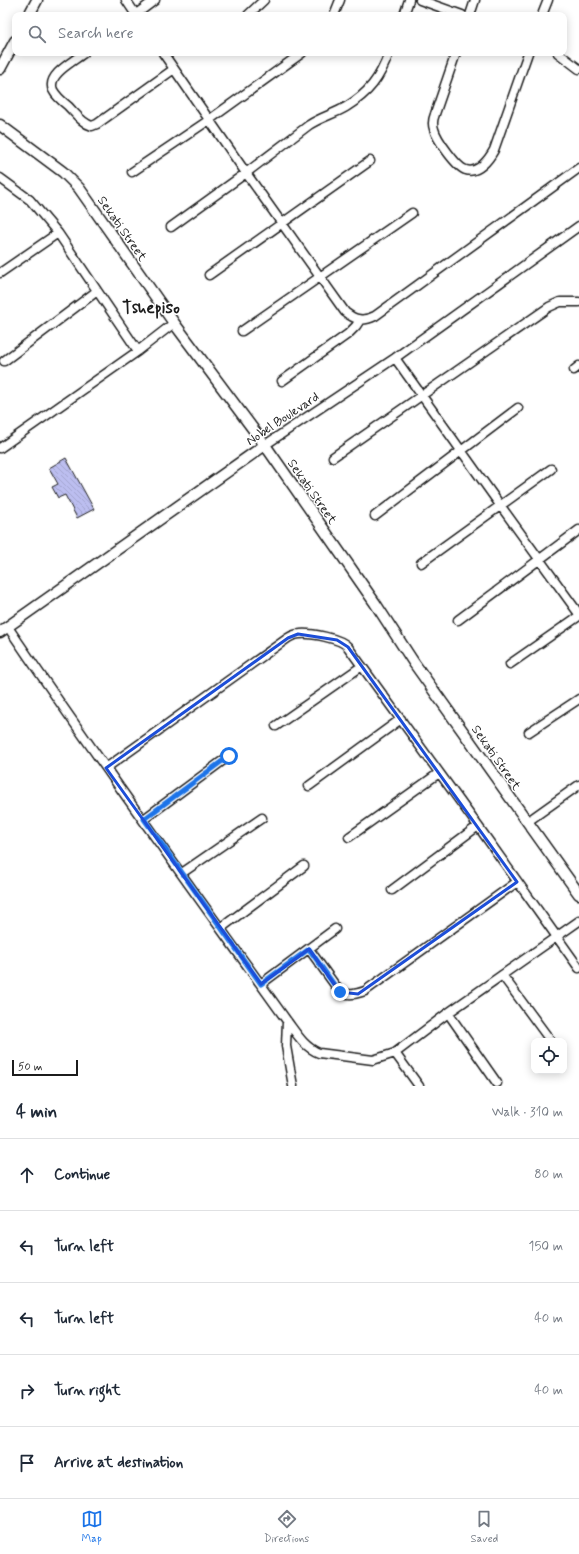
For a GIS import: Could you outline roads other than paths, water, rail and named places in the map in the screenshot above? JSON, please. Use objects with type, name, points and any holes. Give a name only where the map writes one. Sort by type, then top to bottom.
[{"type":"street","points":[[31,12],[37,0]]},
{"type":"street","points":[[126,0],[134,12]]},
{"type":"street","points":[[140,12],[155,0]]},
{"type":"street","points":[[251,12],[264,0]]},
{"type":"street","points":[[335,12],[340,0]]},
{"type":"street","points":[[405,12],[409,0]]},
{"type":"street","points":[[420,0],[454,12]]},
{"type":"street","points":[[471,12],[475,0]]},
{"type":"street","points":[[543,12],[548,0]]},
{"type":"street","points":[[0,69],[12,47]]},
{"type":"street","points":[[80,56],[57,73],[52,85],[54,93],[83,121],[92,126],[97,124],[174,69]]},
{"type":"street","points":[[165,56],[345,312],[353,318],[360,320],[370,319],[375,316],[579,168]]},
{"type":"street","points":[[132,172],[209,120],[298,56]]},
{"type":"street","points":[[171,227],[318,119],[346,107],[368,90],[377,80],[388,56]]},
{"type":"street","points":[[455,56],[432,125],[437,137],[461,168],[468,171],[484,164],[494,150],[527,56]]},
{"type":"street","points":[[562,56],[579,69]]},
{"type":"street","name":"Sekati Street","points":[[0,125],[71,179],[174,323],[265,445],[375,603],[414,663],[579,894]]},
{"type":"street","points":[[209,275],[370,161]]},
{"type":"street","points":[[2,182],[30,200],[58,233],[138,351]]},
{"type":"street","points":[[242,331],[412,213]]},
{"type":"street","name":"Nobel Boulevard","points":[[4,629],[265,445],[395,358],[579,226]]},
{"type":"street","points":[[0,272],[58,233]]},
{"type":"street","points":[[4,361],[97,291]]},
{"type":"street","points":[[333,457],[549,307],[560,302],[579,302]]},
{"type":"street","points":[[282,381],[348,334],[360,320]]},
{"type":"street","points":[[0,448],[138,351],[174,323]]},
{"type":"street","points":[[395,358],[460,451],[540,559],[579,615],[510,664]]},
{"type":"street","points":[[375,516],[518,408]]},
{"type":"street","points":[[421,563],[551,469]]},
{"type":"street","points":[[458,620],[579,530]]},
{"type":"street","points":[[4,629],[144,819],[287,1021],[307,1046],[319,1053],[373,1060],[395,1053],[448,1013],[579,920]]},
{"type":"street","points":[[106,768],[292,636],[306,634],[342,642],[348,647],[401,719],[579,968]]},
{"type":"street","points":[[276,726],[362,666]]},
{"type":"street","points":[[529,732],[579,699]]},
{"type":"street","points":[[310,786],[401,719]]},
{"type":"street","points":[[144,819],[229,756]]},
{"type":"street","points":[[349,837],[439,772]]},
{"type":"street","points":[[527,822],[578,787]]},
{"type":"street","points":[[182,873],[262,818]]},
{"type":"street","points":[[392,890],[478,826]]},
{"type":"street","points":[[221,928],[304,866]]},
{"type":"street","points":[[309,949],[340,992],[345,994],[358,994],[365,991],[517,882]]},
{"type":"street","points":[[261,984],[336,929]]},
{"type":"street","points":[[502,975],[549,1038]]},
{"type":"street","points":[[448,1013],[497,1083]]},
{"type":"street","points":[[287,1021],[286,1046],[294,1086]]},
{"type":"street","points":[[395,1053],[419,1086]]},
{"type":"district","name":"Tshepiso","points":[[151,307]]}]
